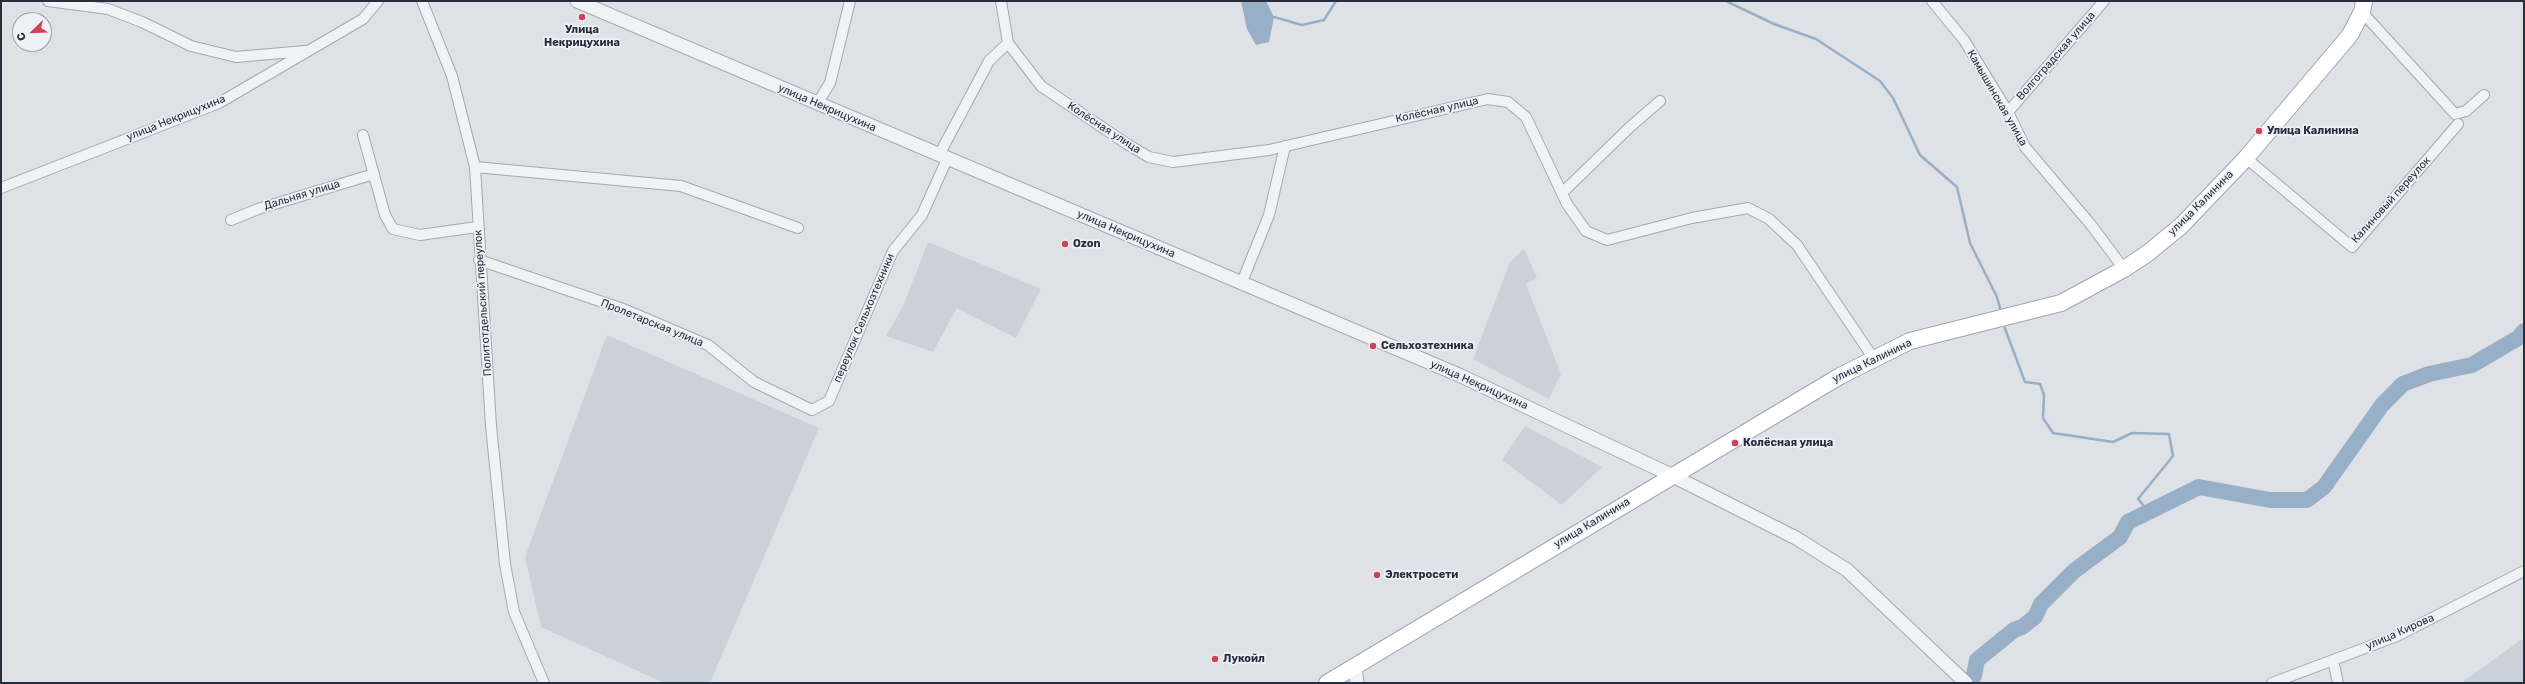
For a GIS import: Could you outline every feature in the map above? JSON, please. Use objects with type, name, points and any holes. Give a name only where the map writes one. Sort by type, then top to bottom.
[{"type":"main road","name":"улица Калинина","points":[[1327,683],[1671,475],[1840,376],[1910,341],[1990,322],[2016,313],[2061,302],[2124,269],[2148,253],[2181,226],[2246,158],[2350,35],[2363,6]]},
{"type":"street","points":[[48,1],[108,9],[142,22],[191,46],[236,58],[309,51]]},
{"type":"street","name":"улица Некрицухина","points":[[1,188],[219,103],[364,19],[378,1]]},
{"type":"street","name":"Политотдельский переулок","points":[[422,1],[452,76],[474,167],[479,260],[504,557],[514,612],[544,683]]},
{"type":"street","name":"улица Некрицухина","points":[[577,1],[1459,375],[1671,475],[1796,538],[1847,570],[1961,679]]},
{"type":"street","points":[[817,104],[830,83],[850,1]]},
{"type":"street","name":"Колёсная улица","points":[[1001,1],[1008,43],[1041,86],[1127,144],[1149,157],[1173,162],[1285,146],[1488,99],[1508,102],[1526,116],[1562,193],[1586,231],[1608,240],[1692,218],[1748,208],[1769,219],[1797,245],[1874,359]]},
{"type":"street","name":"Камышинская улица","points":[[1932,1],[1964,40],[2008,112],[2025,147],[2092,226],[2124,269]]},
{"type":"street","name":"Волгоградская улица","points":[[2008,112],[2104,1]]},
{"type":"street","points":[[2363,6],[2455,114],[2466,111],[2484,95]]},
{"type":"street","name":"переулок Сельхозтехники","points":[[812,410],[830,401],[893,251],[922,215],[943,157],[989,61],[1008,43]]},
{"type":"street","points":[[1562,193],[1630,126],[1660,101]]},
{"type":"street","name":"Калиновый переулок","points":[[2246,158],[2352,247],[2458,124]]},
{"type":"street","points":[[363,135],[385,215],[393,229],[420,235],[477,227]]},
{"type":"street","points":[[1242,282],[1269,215],[1285,146]]},
{"type":"street","points":[[474,167],[681,186],[798,228]]},
{"type":"street","name":"Дальняя улица","points":[[231,220],[258,209],[374,174]]},
{"type":"street","name":"Пролетарская улица","points":[[479,260],[626,310],[708,345],[754,382],[812,410]]},
{"type":"street","name":"улица Кирова","points":[[2272,683],[2397,636],[2524,571]]},
{"type":"street","points":[[2333,660],[2338,683]]},
{"type":"street","points":[[1355,666],[1357,683]]},
{"type":"shaded area","points":[[928,242],[1041,289],[1016,338],[957,308],[933,352],[886,336],[903,306]]},
{"type":"shaded area","points":[[1524,249],[1537,278],[1526,284],[1561,374],[1549,399],[1473,359],[1510,262]]},
{"type":"shaded area","points":[[607,335],[819,428],[710,683],[664,683],[541,627],[525,557]]},
{"type":"shaded area","points":[[1525,426],[1602,467],[1562,505],[1502,460]]},
{"type":"shaded area","points":[[2522,639],[2524,642],[2524,683],[2461,683]]},
{"type":"water","points":[[1241,1],[1266,1],[1274,17],[1269,42],[1256,45],[1247,29]]},
{"type":"waterway","points":[[1274,17],[1302,25],[1324,20],[1336,1]]},
{"type":"waterway","points":[[1726,1],[1774,24],[1816,39],[1880,81],[1893,98],[1920,155],[1957,187],[1970,243],[1997,297],[2001,312]]},
{"type":"waterway","points":[[2003,323],[2025,382],[2040,384],[2044,395],[2043,418],[2053,433],[2113,442],[2132,433],[2169,434],[2173,456],[2138,499],[2149,512]]},
{"type":"waterway","points":[[1966,683],[1974,676],[1977,660],[2014,630],[2022,627],[2035,617],[2041,604],[2074,571],[2120,537],[2128,522],[2199,487],[2270,500],[2307,500],[2324,487],[2382,405],[2403,384],[2429,374],[2472,365],[2518,338],[2524,331]]},
{"type":"place","name":"Улица Некрицухина","points":[[582,17]]},
{"type":"place","name":"Улица Калинина","points":[[2259,131]]},
{"type":"place","name":"Ozon","points":[[1065,244]]},
{"type":"place","name":"Сельхозтехника","points":[[1373,346]]},
{"type":"place","name":"Колёсная улица","points":[[1735,443]]},
{"type":"place","name":"Электросети","points":[[1377,575]]},
{"type":"place","name":"Лукойл","points":[[1215,659]]}]
